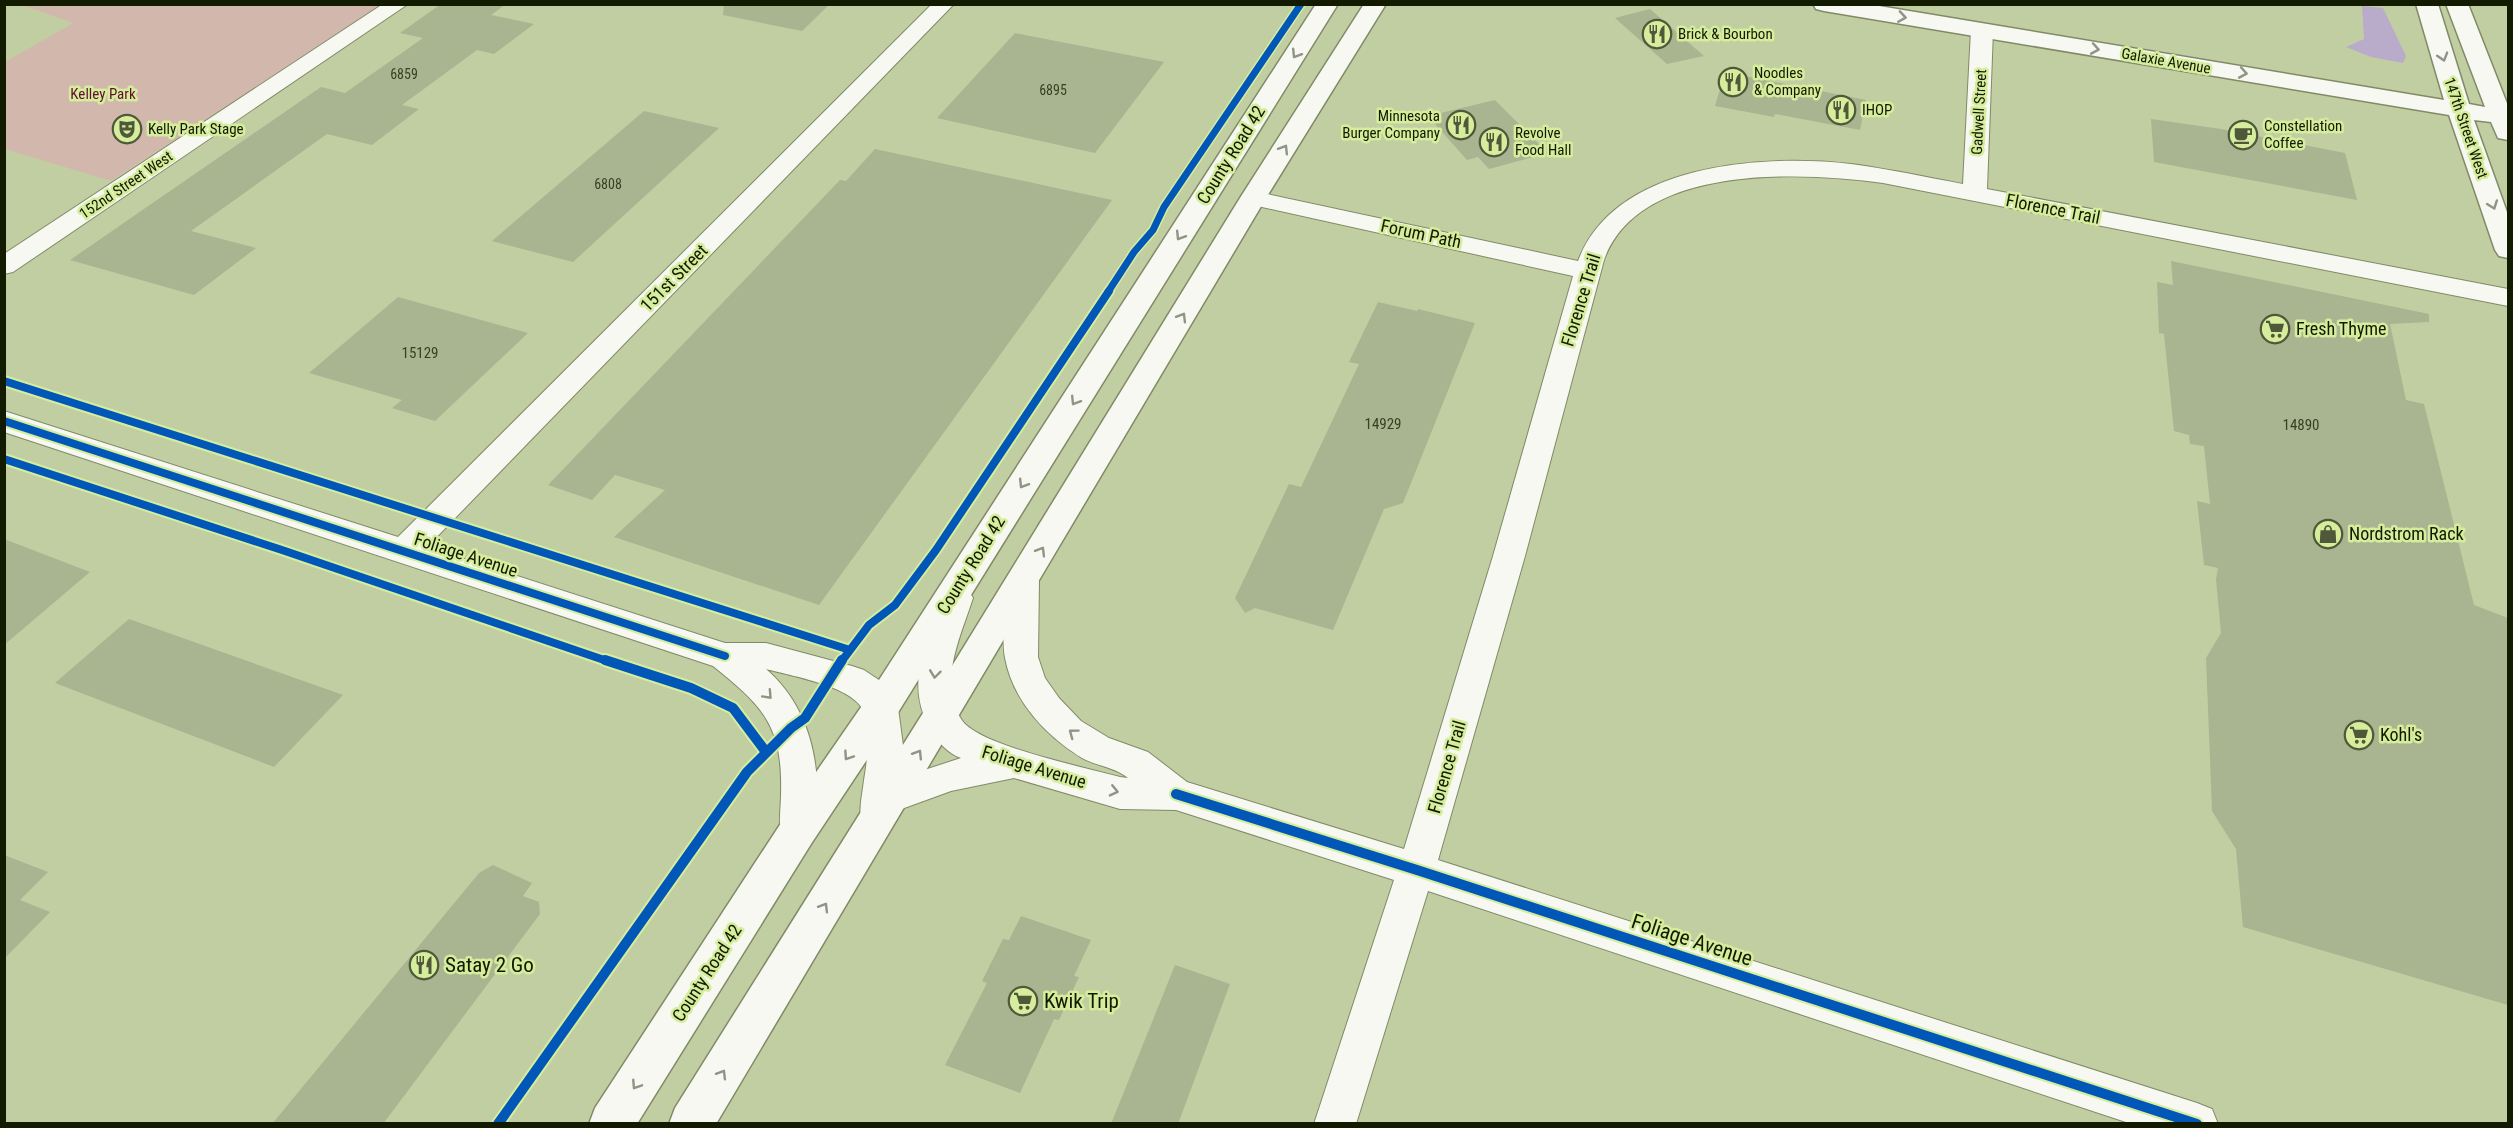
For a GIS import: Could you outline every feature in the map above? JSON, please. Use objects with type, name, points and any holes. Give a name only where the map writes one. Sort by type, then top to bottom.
[{"type":"main road","name":"County Road 42","points":[[611,1124],[798,832],[881,708],[1327,4]]},
{"type":"main road","points":[[691,1124],[941,716],[1253,198],[1375,4]]},
{"type":"main road","name":"Galaxie Avenue","points":[[1824,4],[1982,30],[2456,100]]},
{"type":"main road","name":"Galaxie Avenue","points":[[1940,4],[2456,100],[2504,114]]},
{"type":"main road","name":"147th Street West","points":[[2427,4],[2456,100],[2508,250]]},
{"type":"main road","name":"147th Street West","points":[[2457,4],[2504,114]]},
{"type":"street","name":"152nd Street West","points":[[4,266],[398,4]]},
{"type":"street","name":"151st Street","points":[[403,552],[944,4]]},
{"type":"street","name":"Gadwell Street","points":[[1975,194],[1982,30]]},
{"type":"street","name":"Florence Trail","points":[[1335,1124],[1417,870],[1509,556],[1588,271],[1600,241],[1622,216],[1664,191],[1727,173],[1744,170],[1838,170],[1975,194],[2508,297]]},
{"type":"street","name":"Forum Path","points":[[1253,198],[1588,271]]},
{"type":"street","name":"Foliage Avenue","points":[[4,421],[725,656],[766,656],[852,680],[867,690],[881,708]]},
{"type":"street","name":"Foliage Avenue","points":[[963,578],[937,659],[934,687],[941,716],[952,734],[969,746],[1015,763],[1120,793],[1176,794],[1417,870],[2197,1124]]},
{"type":"street","name":"Foliage Avenue","points":[[1023,580],[1021,657],[1030,684],[1047,708],[1069,731],[1097,749],[1136,763],[1176,794]]},
{"type":"street","name":"Foliage Avenue","points":[[725,656],[772,698],[790,728],[798,755],[798,832]]},
{"type":"street","points":[[852,680],[907,666]]},
{"type":"street","points":[[881,708],[885,753],[884,809],[936,779],[970,770],[1015,763]]},
{"type":"green space","name":"Kelley Park","points":[[22,5],[382,5],[111,181],[5,149],[5,62],[73,23]]},
{"type":"shaded area","points":[[2362,6],[2383,8],[2406,56],[2403,63],[2371,57],[2346,47],[2364,39]]},
{"type":"building","points":[[441,4],[506,4],[491,15],[534,24],[494,54],[477,50],[402,105],[419,109],[372,145],[327,134],[191,231],[256,248],[194,295],[70,260],[321,87],[345,93],[423,38],[400,33]]},
{"type":"building","points":[[724,4],[830,4],[802,31],[723,15]]},
{"type":"building","points":[[1650,9],[1704,56],[1667,64],[1615,18]]},
{"type":"building","points":[[1015,33],[1164,62],[1095,153],[937,118]]},
{"type":"building","points":[[1725,72],[1866,100],[1860,130],[1775,114],[1774,117],[1715,106]]},
{"type":"building","name":"Revolve Food Hall","points":[[1495,100],[1548,153],[1489,169],[1478,157],[1467,160],[1428,116]]},
{"type":"building","points":[[644,111],[719,128],[573,262],[492,241]]},
{"type":"building","points":[[2151,119],[2221,129],[2345,153],[2357,200],[2154,162]]},
{"type":"building","points":[[875,149],[1112,200],[819,605],[614,537],[665,490],[615,475],[592,500],[548,485],[840,180],[846,181]]},
{"type":"building","points":[[2171,261],[2429,314],[2429,322],[2390,324],[2406,400],[2424,404],[2474,605],[2508,618],[2508,1005],[2243,927],[2236,849],[2212,811],[2206,658],[2221,633],[2216,579],[2218,568],[2204,565],[2197,501],[2210,504],[2204,446],[2190,444],[2189,435],[2174,431],[2164,334],[2159,333],[2157,282],[2173,285]]},
{"type":"building","points":[[398,297],[528,333],[435,421],[392,408],[402,400],[309,373]]},
{"type":"building","points":[[1378,302],[1475,323],[1403,503],[1384,509],[1333,630],[1255,608],[1245,613],[1235,598],[1289,484],[1301,487],[1359,364],[1349,362]]},
{"type":"building","points":[[4,539],[90,572],[4,645]]},
{"type":"building","points":[[129,619],[343,695],[274,767],[55,683]]},
{"type":"building","points":[[4,855],[48,872],[20,900],[50,912],[4,959]]},
{"type":"building","points":[[493,865],[532,883],[523,896],[539,902],[540,914],[383,1124],[272,1124],[479,873]]},
{"type":"building","name":"Kwik Trip","points":[[1021,916],[1091,940],[1074,976],[1079,977],[1059,1020],[1054,1019],[1020,1093],[945,1065],[987,983],[982,981],[1003,939],[1009,940]]},
{"type":"building","points":[[1175,965],[1230,984],[1178,1124],[1111,1124]]},
{"type":"cycle path","points":[[498,1124],[747,772],[791,728],[805,718],[832,673],[869,625],[895,605],[936,550],[1079,339],[1134,252],[1153,230],[1164,207],[1301,4]]},
{"type":"cycle path","points":[[4,381],[850,650]]},
{"type":"cycle path","points":[[4,421],[725,656]]},
{"type":"cycle path","points":[[4,459],[691,688],[733,708],[766,752]]},
{"type":"cycle path","points":[[1176,794],[1417,870],[2197,1124]]},
{"type":"place","name":"Brick & Bourbon","points":[[1657,34]]},
{"type":"place","name":"Noodles & Company","points":[[1733,82]]},
{"type":"place","name":"IHOP","points":[[1841,110]]},
{"type":"place","name":"Minnesota Burger Company","points":[[1461,125]]},
{"type":"place","name":"Kelly Park Stage","points":[[127,129]]},
{"type":"place","name":"Constellation Coffee","points":[[2243,135]]},
{"type":"place","name":"Revolve Food Hall","points":[[1494,142]]},
{"type":"place","name":"Fresh Thyme","points":[[2275,329]]},
{"type":"place","name":"Nordstrom Rack","points":[[2328,534]]},
{"type":"place","name":"Kohl's","points":[[2359,735]]},
{"type":"place","name":"Satay 2 Go","points":[[424,965]]},
{"type":"place","name":"Kwik Trip","points":[[1023,1001]]}]
